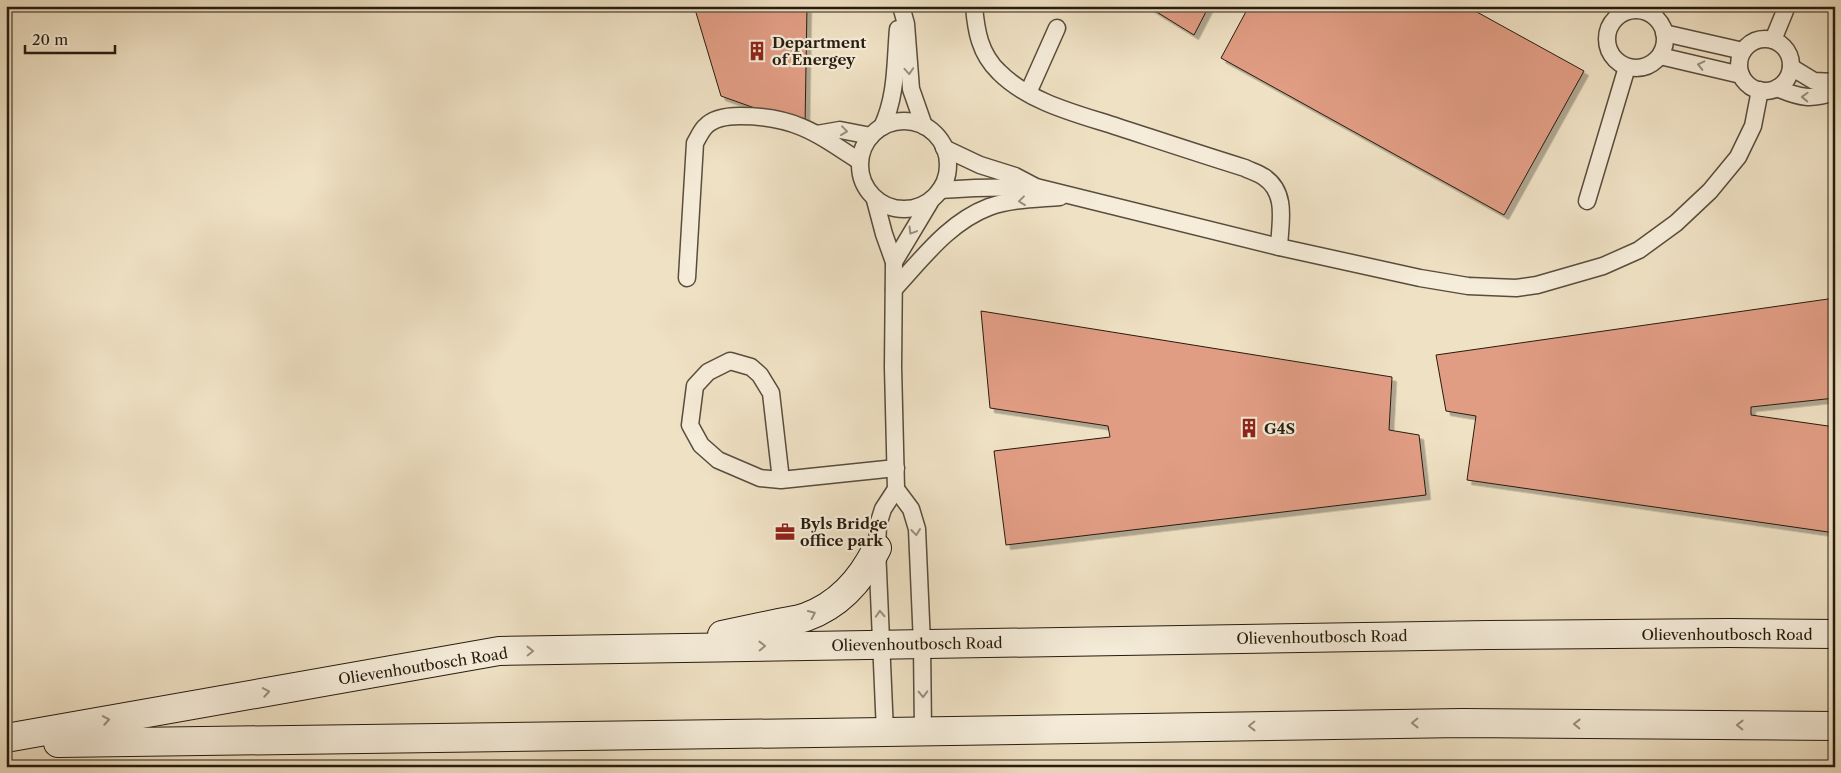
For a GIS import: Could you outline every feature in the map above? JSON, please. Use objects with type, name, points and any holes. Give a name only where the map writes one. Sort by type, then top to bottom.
[{"type":"main road","points":[[662,648],[805,618],[840,598],[853,586],[863,574],[877,548]]},
{"type":"main road","name":"Olievenhoutbosch Road","points":[[6,738],[499,652],[1488,634],[1835,634]]},
{"type":"main road","points":[[6,743],[924,732],[1462,723],[1835,726]]},
{"type":"lane","points":[[900,6],[906,24],[911,90],[924,126]]},
{"type":"lane","points":[[900,6],[892,100],[889,113],[863,148],[859,162],[861,176],[866,189],[875,200],[888,207],[902,210],[917,208],[935,196],[975,188],[1036,187]]},
{"type":"lane","points":[[974,6],[976,30],[984,54],[999,72],[1028,93],[1058,107],[1245,168],[1263,176],[1272,184],[1279,195],[1281,204],[1279,248]]},
{"type":"lane","points":[[1773,40],[1787,6]]},
{"type":"lane","points":[[1645,9],[1659,22],[1664,33],[1664,45],[1660,56],[1651,64],[1639,69],[1627,67],[1617,61],[1609,52],[1606,40],[1609,28],[1616,18],[1626,12],[1645,9]]},
{"type":"lane","points":[[1028,93],[1057,28]]},
{"type":"lane","points":[[1664,33],[1743,51]]},
{"type":"lane","points":[[1756,40],[1773,40],[1781,44],[1787,51],[1790,59],[1789,76],[1777,88],[1768,91],[1752,87],[1741,75],[1740,59],[1743,51],[1756,40]]},
{"type":"lane","points":[[1660,56],[1741,75]]},
{"type":"lane","points":[[1587,201],[1627,67]]},
{"type":"lane","points":[[1791,67],[1814,82],[1835,82]]},
{"type":"lane","points":[[1777,88],[1797,97],[1811,98],[1835,92]]},
{"type":"lane","points":[[944,148],[980,165],[1016,176],[1036,187],[1279,248],[1420,278],[1468,286],[1516,288],[1537,286],[1603,266],[1639,250],[1676,222],[1710,191],[1738,156],[1753,126],[1760,90]]},
{"type":"lane","points":[[687,278],[694,143],[706,125],[727,116],[763,116],[799,125],[817,134],[859,162]]},
{"type":"lane","points":[[817,134],[840,130],[876,131],[895,122],[910,122],[924,126],[936,135],[944,148],[948,162],[947,177],[894,262]]},
{"type":"lane","points":[[894,289],[936,244],[968,216],[990,207],[1014,202],[1070,196]]},
{"type":"lane","points":[[875,200],[894,262],[893,367],[896,489],[883,509],[878,525],[877,548],[885,732]]},
{"type":"lane","points":[[781,480],[771,393],[760,375],[751,367],[730,361],[708,372],[695,386],[690,425],[701,445],[718,460],[760,478],[781,480],[896,468]]},
{"type":"lane","points":[[896,489],[911,509],[917,529],[924,732]]},
{"type":"building","name":"Department of Energey","points":[[694,6],[807,6],[805,126],[721,96]]},
{"type":"building","points":[[1147,6],[1209,6],[1194,35]]},
{"type":"building","points":[[1249,6],[1466,6],[1584,71],[1504,215],[1221,58]]},
{"type":"building","points":[[1835,298],[1835,398],[1751,407],[1751,415],[1835,427],[1835,533],[1467,480],[1476,416],[1446,411],[1436,355]]},
{"type":"building","name":"G4S","points":[[981,311],[1392,377],[1389,430],[1419,435],[1426,495],[1006,545],[994,451],[1110,437],[1108,426],[990,408]]},
{"type":"place","name":"Department of Energey","points":[[757,51]]},
{"type":"place","name":"G4S","points":[[1249,428]]},
{"type":"place","name":"Byls Bridge office park","points":[[785,532]]}]
